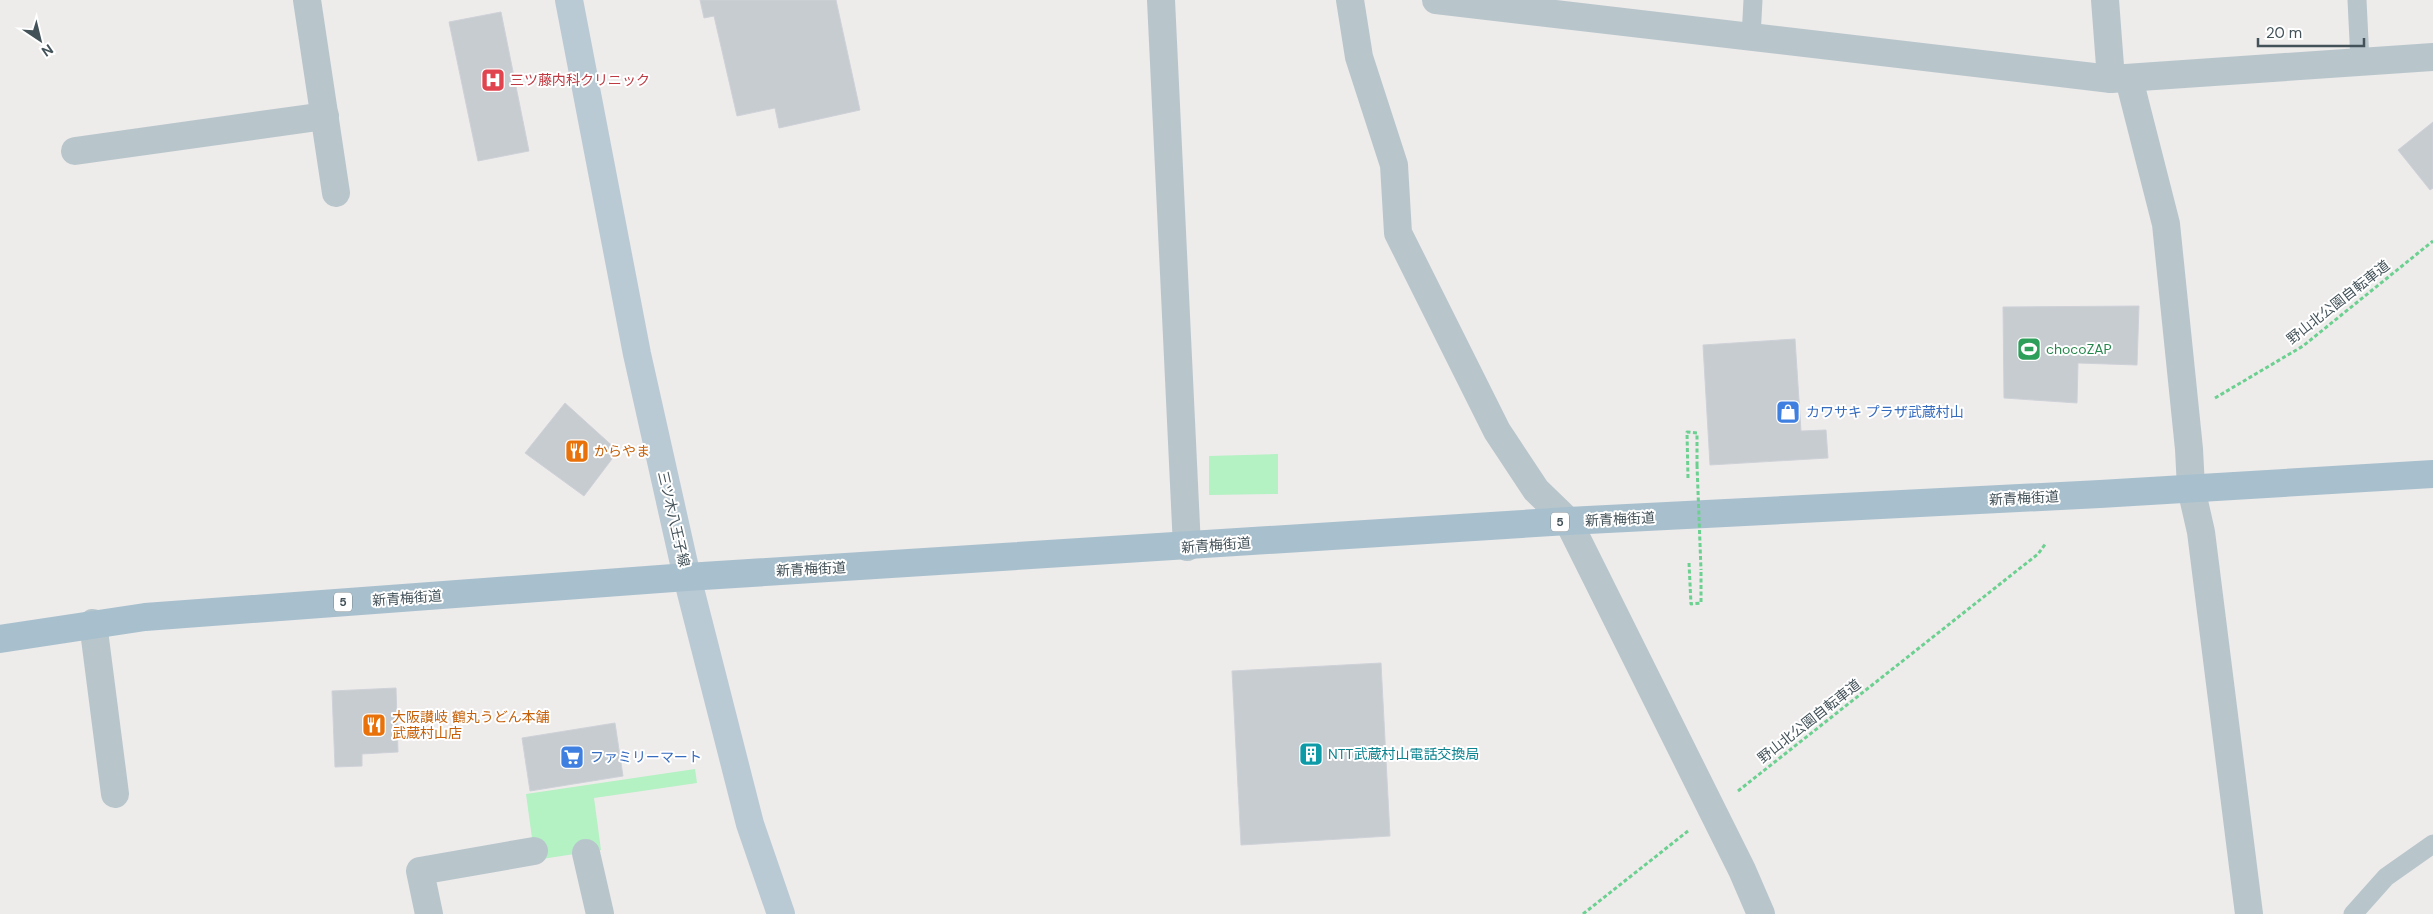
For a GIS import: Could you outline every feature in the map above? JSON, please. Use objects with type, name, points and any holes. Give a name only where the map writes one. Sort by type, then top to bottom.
[{"type":"main road","name":"三ツ木八王子線","points":[[569,0],[637,354],[687,577],[750,824],[781,914]]},
{"type":"main road","name":"新青梅街道","points":[[0,639],[93,623],[145,617],[687,577],[1187,547],[1568,521],[2433,474]]},
{"type":"street","points":[[307,0],[336,193]]},
{"type":"street","points":[[1161,0],[1187,547]]},
{"type":"street","points":[[1350,0],[1359,57],[1394,165],[1398,233],[1436,305],[1497,431],[1536,490],[1568,521],[1713,811],[1761,914]]},
{"type":"street","points":[[1436,0],[1523,5],[1751,37],[2120,79],[2433,57]]},
{"type":"street","points":[[2104,0],[2120,79],[2166,224],[2189,449],[2191,488],[2201,532],[2249,914]]},
{"type":"street","points":[[76,151],[325,116]]},
{"type":"street","points":[[93,623],[115,794]]},
{"type":"street","points":[[428,914],[420,871],[534,851]]},
{"type":"street","points":[[586,853],[600,914]]},
{"type":"lane","points":[[1751,37],[1753,0]]},
{"type":"lane","points":[[2357,0],[2360,61]]},
{"type":"lane","points":[[2353,914],[2386,877],[2433,844]]},
{"type":"path","name":"野山北公園自転車道","points":[[2210,401],[2303,346],[2433,241]]},
{"type":"path","points":[[1688,478],[1687,432],[1697,433],[1701,604],[1691,604],[1689,563]]},
{"type":"path","name":"野山北公園自転車道","points":[[1583,914],[2038,554],[2046,543]]},
{"type":"green space","points":[[1278,454],[1278,494],[1209,495],[1209,456]]},
{"type":"green space","points":[[695,769],[697,783],[594,798],[601,850],[535,860],[526,794]]},
{"type":"building","points":[[700,0],[836,0],[860,110],[779,128],[775,108],[737,116],[714,16],[704,18]]},
{"type":"building","points":[[501,12],[529,151],[478,161],[449,22]]},
{"type":"building","points":[[2433,122],[2433,188],[2430,190],[2398,150]]},
{"type":"building","points":[[2139,306],[2137,365],[2078,363],[2077,403],[2004,398],[2003,307]]},
{"type":"building","points":[[1795,339],[1801,431],[1826,430],[1828,458],[1710,465],[1703,345]]},
{"type":"building","points":[[565,403],[618,451],[584,496],[525,453]]},
{"type":"building","name":"NTT武蔵村山電話交換局","points":[[1381,663],[1390,836],[1241,845],[1232,671]]},
{"type":"building","points":[[396,688],[398,752],[362,754],[362,766],[335,767],[332,691]]},
{"type":"building","name":"ファミリーマート","points":[[615,723],[623,776],[530,791],[522,738]]},
{"type":"place","name":"三ツ藤内科クリニック","points":[[493,80]]},
{"type":"place","name":"chocoZAP","points":[[2029,349]]},
{"type":"place","name":"カワサキ プラザ武蔵村山","points":[[1788,412]]},
{"type":"place","name":"からやま","points":[[577,451]]},
{"type":"place","name":"大阪讃岐 鶴丸うどん本舗 武蔵村山店","points":[[374,725]]},
{"type":"place","name":"NTT武蔵村山電話交換局","points":[[1311,754]]},
{"type":"place","name":"ファミリーマート","points":[[572,757]]}]
